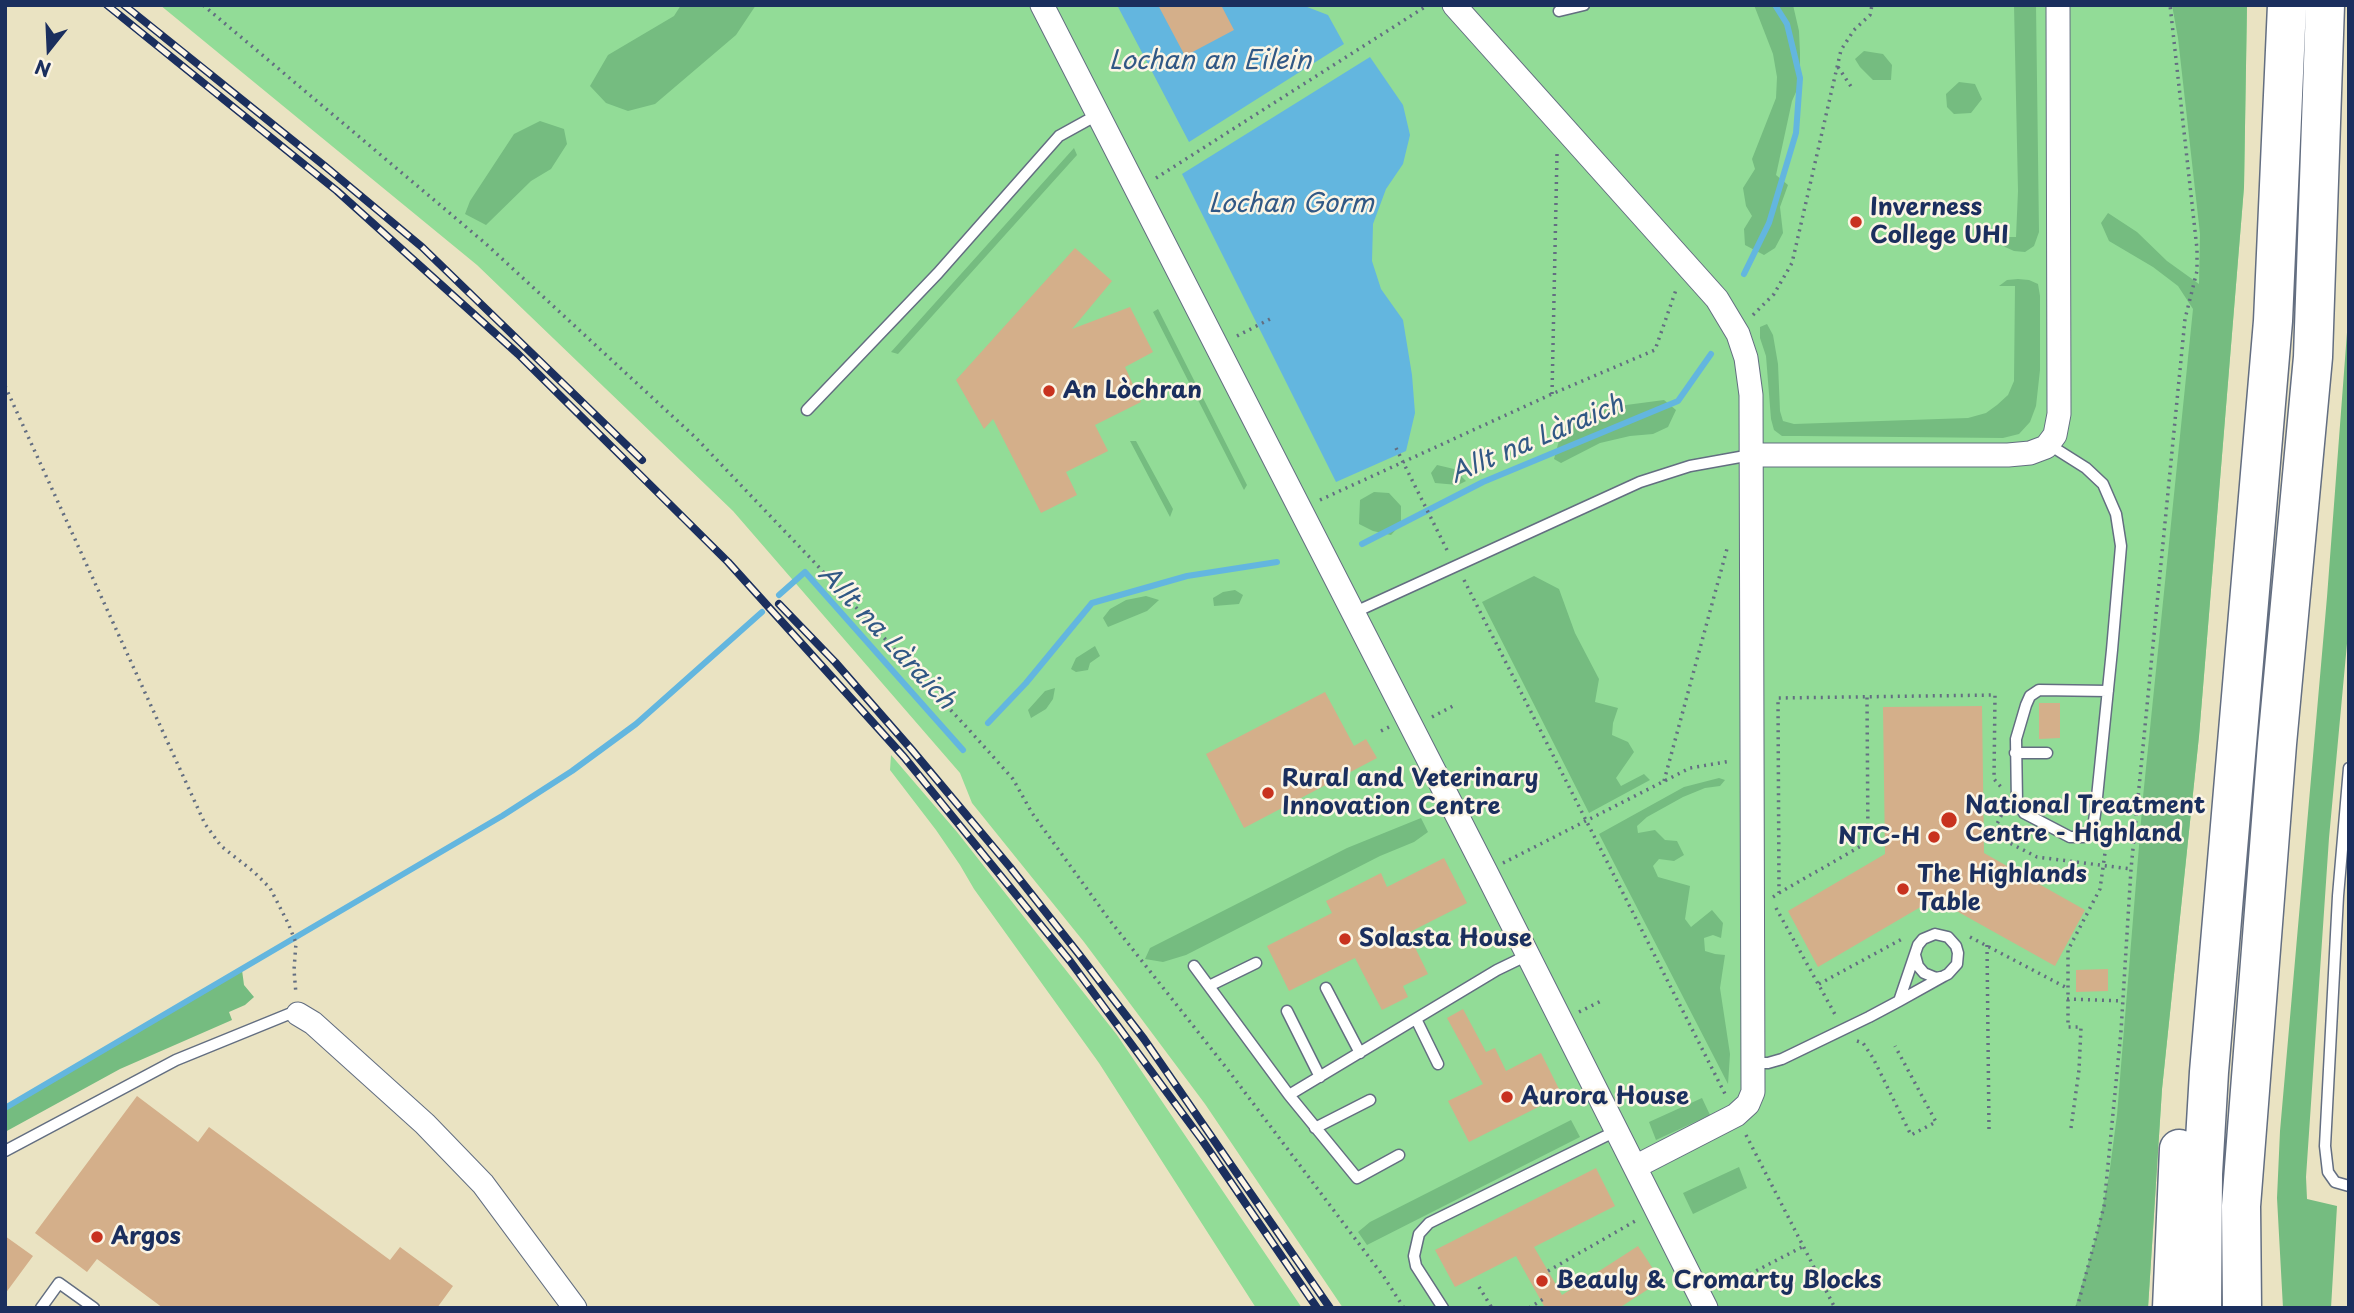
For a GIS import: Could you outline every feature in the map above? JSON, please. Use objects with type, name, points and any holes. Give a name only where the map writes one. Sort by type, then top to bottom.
[{"type":"highway","points":[[2202,1308],[2203,1174],[2209,1072],[2273,321],[2287,5]]},
{"type":"highway","points":[[2242,1308],[2241,1206],[2277,744],[2313,356],[2325,5]]},
{"type":"highway","points":[[2172,1308],[2182,1103],[2196,946],[2230,834]]},
{"type":"highway","points":[[2241,1206],[2257,1308]]},
{"type":"street","points":[[1042,5],[1704,1303]]},
{"type":"street","points":[[1454,5],[1717,299],[1738,334],[1746,358],[1751,395],[1753,1092],[1748,1104],[1736,1115],[1634,1167]]},
{"type":"street","points":[[1751,455],[2008,455],[2030,453],[2048,444],[2054,435],[2059,414],[2058,5]]},
{"type":"street","points":[[298,1014],[313,1023],[425,1124],[482,1184],[575,1308]]},
{"type":"lane","points":[[1559,11],[1584,5]]},
{"type":"lane","points":[[807,410],[938,273],[1059,136],[1097,115]]},
{"type":"lane","points":[[2048,444],[2097,476],[2107,492],[2118,522],[2121,546],[2120,567],[2108,691],[2095,817],[2093,828],[2084,837],[2070,837],[2024,813],[2017,803],[2016,739],[2025,705],[2030,696],[2039,691],[2108,691]]},
{"type":"lane","points":[[1353,613],[1640,482],[1690,467],[1751,455]]},
{"type":"lane","points":[[2015,753],[2047,753]]},
{"type":"lane","points":[[2349,768],[2325,1146],[2328,1172],[2335,1182],[2349,1186]]},
{"type":"lane","points":[[1752,1063],[1768,1063],[1782,1059],[1899,1001],[1952,972],[1958,960],[1956,946],[1948,937],[1935,934],[1918,945],[1899,1001]]},
{"type":"lane","points":[[1915,954],[1916,963],[1924,974],[1936,978],[1944,976]]},
{"type":"lane","points":[[1289,1095],[1497,970],[1528,955]]},
{"type":"lane","points":[[1209,986],[1256,963]]},
{"type":"lane","points":[[1194,966],[1289,1095],[1357,1178],[1399,1155]]},
{"type":"lane","points":[[1326,988],[1360,1053]]},
{"type":"lane","points":[[1287,1011],[1320,1077]]},
{"type":"lane","points":[[5,1152],[176,1060],[289,1014],[298,1014]]},
{"type":"lane","points":[[1416,1019],[1438,1064]]},
{"type":"lane","points":[[1315,1128],[1370,1101]]},
{"type":"lane","points":[[1443,1308],[1416,1266],[1413,1255],[1419,1234],[1429,1223],[1616,1130]]},
{"type":"lane","points":[[41,1308],[59,1283],[94,1308]]},
{"type":"path","points":[[203,5],[485,243],[696,438],[962,722],[1013,779],[1032,813],[1108,918],[1228,1070],[1384,1277],[1404,1308]]},
{"type":"path","points":[[1136,190],[1428,5]]},
{"type":"path","points":[[1738,334],[1774,294],[1793,263],[1836,65],[1841,50],[1854,30],[1870,15],[1872,5]]},
{"type":"path","points":[[2077,1308],[2104,1206],[2123,1001],[2131,869],[2184,333],[2197,271],[2197,248],[2170,5]]},
{"type":"path","points":[[1836,65],[1852,88]]},
{"type":"path","points":[[1552,394],[1558,120]]},
{"type":"path","points":[[1299,510],[1655,350],[1686,262]]},
{"type":"path","points":[[1216,346],[1272,318]]},
{"type":"path","points":[[5,386],[205,824],[221,846],[270,888],[289,925],[296,943],[293,970],[298,1014]]},
{"type":"path","points":[[1396,447],[1835,1308]]},
{"type":"path","points":[[1664,781],[1728,545]]},
{"type":"path","points":[[1779,893],[1778,698],[1995,695]]},
{"type":"path","points":[[1867,697],[1868,842],[1770,898],[1850,1042],[1863,1043],[1911,1135],[1937,1122],[1895,1046]]},
{"type":"path","points":[[1486,872],[1690,768],[1720,762],[1751,761]]},
{"type":"path","points":[[2071,1128],[2079,1070],[2081,1027],[2068,1027],[2068,950],[2100,889],[2105,853]]},
{"type":"path","points":[[1987,946],[1989,1130]]},
{"type":"path","points":[[2067,999],[2123,1001]]},
{"type":"path","points":[[1548,1271],[1656,1209]]},
{"type":"path","points":[[1704,1303],[1804,1246]]},
{"type":"path","points":[[1479,1287],[1492,1308]]},
{"type":"path","points":[[1529,1308],[1545,1298]]},
{"type":"green space","points":[[160,5],[2247,5],[2244,187],[2199,736],[2162,1089],[2148,1308],[1343,1308],[1205,1104],[1084,942],[972,803],[960,773],[733,511],[477,265]]},
{"type":"green space","points":[[681,5],[756,5],[736,35],[655,104],[628,111],[606,103],[590,86],[608,55],[674,16]]},
{"type":"green space","points":[[1754,5],[1793,5],[1799,31],[1800,53],[1800,83],[1792,101],[1776,175],[1788,185],[1780,207],[1783,233],[1775,248],[1764,255],[1745,245],[1744,229],[1752,216],[1746,206],[1743,188],[1755,169],[1752,159],[1776,98],[1777,77],[1773,54]]},
{"type":"green space","points":[[2014,5],[2036,5],[2039,232],[2034,246],[2025,252],[2005,247],[1997,237],[2016,237],[2018,191]]},
{"type":"green space","points":[[2172,5],[2247,5],[2244,187],[2199,736],[2162,1089],[2148,1308],[2075,1308],[2097,1233],[2109,1176],[2117,1115],[2143,797],[2193,309],[2178,286],[2153,267],[2109,241],[2101,223],[2108,213],[2137,232],[2167,261],[2199,284],[2200,234]]},
{"type":"green space","points":[[1864,51],[1883,54],[1892,65],[1891,80],[1873,80],[1860,67],[1855,59]]},
{"type":"green space","points":[[1959,82],[1975,84],[1982,99],[1971,113],[1954,114],[1947,107],[1946,94]]},
{"type":"green space","points":[[540,121],[564,129],[567,144],[551,169],[531,181],[486,225],[465,214],[470,201],[514,134]]},
{"type":"green space","points":[[1074,148],[1077,155],[898,354],[891,352]]},
{"type":"green space","points":[[2018,279],[2038,284],[2040,296],[2040,370],[2036,406],[2030,422],[2019,434],[2003,438],[1782,436],[1774,430],[1766,356],[1760,338],[1760,327],[1767,324],[1773,335],[1778,364],[1780,411],[1783,421],[1794,424],[1968,418],[1986,413],[2008,395],[2014,381],[2015,286],[1999,286],[2007,280]]},
{"type":"green space","points":[[2349,306],[2349,622],[2329,838],[2306,1177],[2307,1199],[2337,1206],[2331,1308],[2283,1308],[2277,1198],[2280,1131],[2327,597]]},
{"type":"green space","points":[[1158,309],[1247,485],[1244,490],[1153,312]]},
{"type":"green space","points":[[1664,400],[1676,410],[1668,427],[1653,434],[1600,443],[1561,463],[1554,459],[1563,426],[1585,414],[1611,407]]},
{"type":"green space","points":[[1130,441],[1136,441],[1173,509],[1170,517]]},
{"type":"green space","points":[[1437,465],[1454,469],[1466,481],[1458,485],[1435,483],[1431,473]]},
{"type":"green space","points":[[1374,492],[1389,493],[1401,506],[1401,524],[1391,535],[1359,524],[1360,500]]},
{"type":"green space","points":[[1534,576],[1559,589],[1575,633],[1599,679],[1595,702],[1618,708],[1612,735],[1628,742],[1634,752],[1616,778],[1621,786],[1644,774],[1650,780],[1589,813],[1482,602]]},
{"type":"green space","points":[[1235,590],[1243,595],[1239,604],[1214,606],[1213,598],[1223,592]]},
{"type":"green space","points":[[1146,596],[1159,600],[1147,611],[1108,627],[1103,618],[1110,609],[1126,600]]},
{"type":"green space","points":[[1095,646],[1100,656],[1090,663],[1088,670],[1076,672],[1071,669],[1076,658]]},
{"type":"green space","points":[[1055,688],[1053,699],[1046,709],[1031,718],[1028,710],[1045,691]]},
{"type":"green space","points":[[891,755],[957,832],[1117,1035],[1302,1308],[1256,1308],[1099,1063],[974,889],[936,830],[890,770]]},
{"type":"green space","points":[[1719,778],[1725,780],[1720,786],[1705,788],[1683,797],[1647,817],[1637,826],[1638,833],[1655,830],[1665,840],[1677,841],[1684,855],[1674,861],[1659,859],[1653,866],[1658,877],[1690,886],[1685,919],[1691,927],[1712,910],[1723,923],[1721,938],[1713,935],[1704,938],[1705,951],[1725,955],[1720,988],[1730,1054],[1728,1084],[1599,834],[1684,787]]},
{"type":"green space","points":[[1421,818],[1428,832],[1414,842],[1380,856],[1186,955],[1163,962],[1145,959],[1150,948],[1347,848]]},
{"type":"green space","points":[[242,970],[244,985],[254,997],[245,1005],[229,1012],[232,1020],[120,1069],[5,1132],[5,1107]]},
{"type":"green space","points":[[1702,1098],[1710,1115],[1656,1140],[1649,1122]]},
{"type":"green space","points":[[1571,1120],[1580,1137],[1367,1245],[1358,1232],[1370,1222]]},
{"type":"green space","points":[[1739,1167],[1747,1188],[1693,1214],[1683,1193]]},
{"type":"water","name":"Lochan an Eilein","points":[[1117,5],[1302,5],[1328,15],[1344,44],[1189,142]]},
{"type":"water","name":"Lochan Gorm","points":[[1370,57],[1403,105],[1410,135],[1403,164],[1386,189],[1373,224],[1372,261],[1381,289],[1403,320],[1415,413],[1406,451],[1336,482],[1182,174]]},
{"type":"building","points":[[1158,5],[1221,5],[1234,30],[1185,56]]},
{"type":"building","name":"An Lòchran","points":[[1075,248],[1112,281],[1072,329],[1130,307],[1153,352],[1125,367],[1141,402],[1095,425],[1108,451],[1066,472],[1077,495],[1041,513],[993,419],[984,429],[956,380]]},
{"type":"building","name":"Rural and Veterinary Innovation Centre","points":[[1325,692],[1354,746],[1366,739],[1377,758],[1244,828],[1206,754]]},
{"type":"building","points":[[2039,703],[2060,703],[2060,738],[2039,739]]},
{"type":"building","name":"NTC-H","points":[[1982,706],[1984,853],[2085,910],[2055,966],[1944,904],[1924,905],[1818,967],[1788,911],[1885,854],[1883,707]]},
{"type":"building","name":"Solasta House","points":[[1444,858],[1467,903],[1408,933],[1428,974],[1403,986],[1408,997],[1382,1010],[1355,958],[1289,991],[1267,946],[1332,913],[1326,901],[1381,873],[1387,887]]},
{"type":"building","points":[[2108,969],[2108,991],[2076,992],[2076,970]]},
{"type":"building","name":"Aurora House","points":[[1463,1009],[1486,1052],[1495,1048],[1506,1071],[1541,1053],[1562,1095],[1469,1142],[1448,1101],[1483,1084],[1447,1018]]},
{"type":"building","points":[[137,1096],[198,1142],[209,1127],[390,1260],[400,1247],[453,1286],[437,1308],[163,1308],[97,1259],[87,1272],[35,1233]]},
{"type":"building","points":[[1596,1168],[1615,1206],[1534,1247],[1562,1295],[1638,1246],[1661,1281],[1619,1308],[1542,1308],[1544,1306],[1516,1256],[1455,1287],[1435,1250]]},
{"type":"building","points":[[5,1236],[33,1256],[5,1294]]},
{"type":"waterway","name":"Allt na Làraich","points":[[1744,274],[1769,223],[1796,133],[1800,78],[1787,24],[1775,5]]},
{"type":"waterway","name":"Allt na Làraich","points":[[1362,544],[1483,482],[1678,401],[1711,354]]},
{"type":"waterway","name":"Allt na Làraich","points":[[988,723],[1026,683],[1092,603],[1187,576],[1277,562]]},
{"type":"waterway","name":"Allt na Làraich","points":[[779,595],[805,572],[963,750]]},
{"type":"waterway","points":[[5,1108],[502,816],[572,771],[636,724],[762,612]]},
{"type":"railway","points":[[107,5],[337,191],[518,354],[728,562],[904,757],[1070,961],[1202,1140],[1317,1308]]},
{"type":"railway","points":[[124,5],[422,247],[642,460]]},
{"type":"railway","points":[[779,604],[835,662],[912,750],[1078,953],[1144,1039],[1330,1308]]},
{"type":"place","name":"Inverness College UHI","points":[[1856,222]]},
{"type":"place","name":"An Lòchran","points":[[1049,391]]},
{"type":"place","name":"Rural and Veterinary Innovation Centre","points":[[1268,793]]},
{"type":"place","name":"National Treatment Centre - Highland","points":[[1949,820]]},
{"type":"place","name":"NTC-H","points":[[1934,837]]},
{"type":"place","name":"The Highlands Table","points":[[1903,889]]},
{"type":"place","name":"Solasta House","points":[[1345,939]]},
{"type":"place","name":"Aurora House","points":[[1507,1097]]},
{"type":"place","name":"Argos","points":[[97,1237]]},
{"type":"place","name":"Beauly & Cromarty Blocks","points":[[1542,1281]]}]
